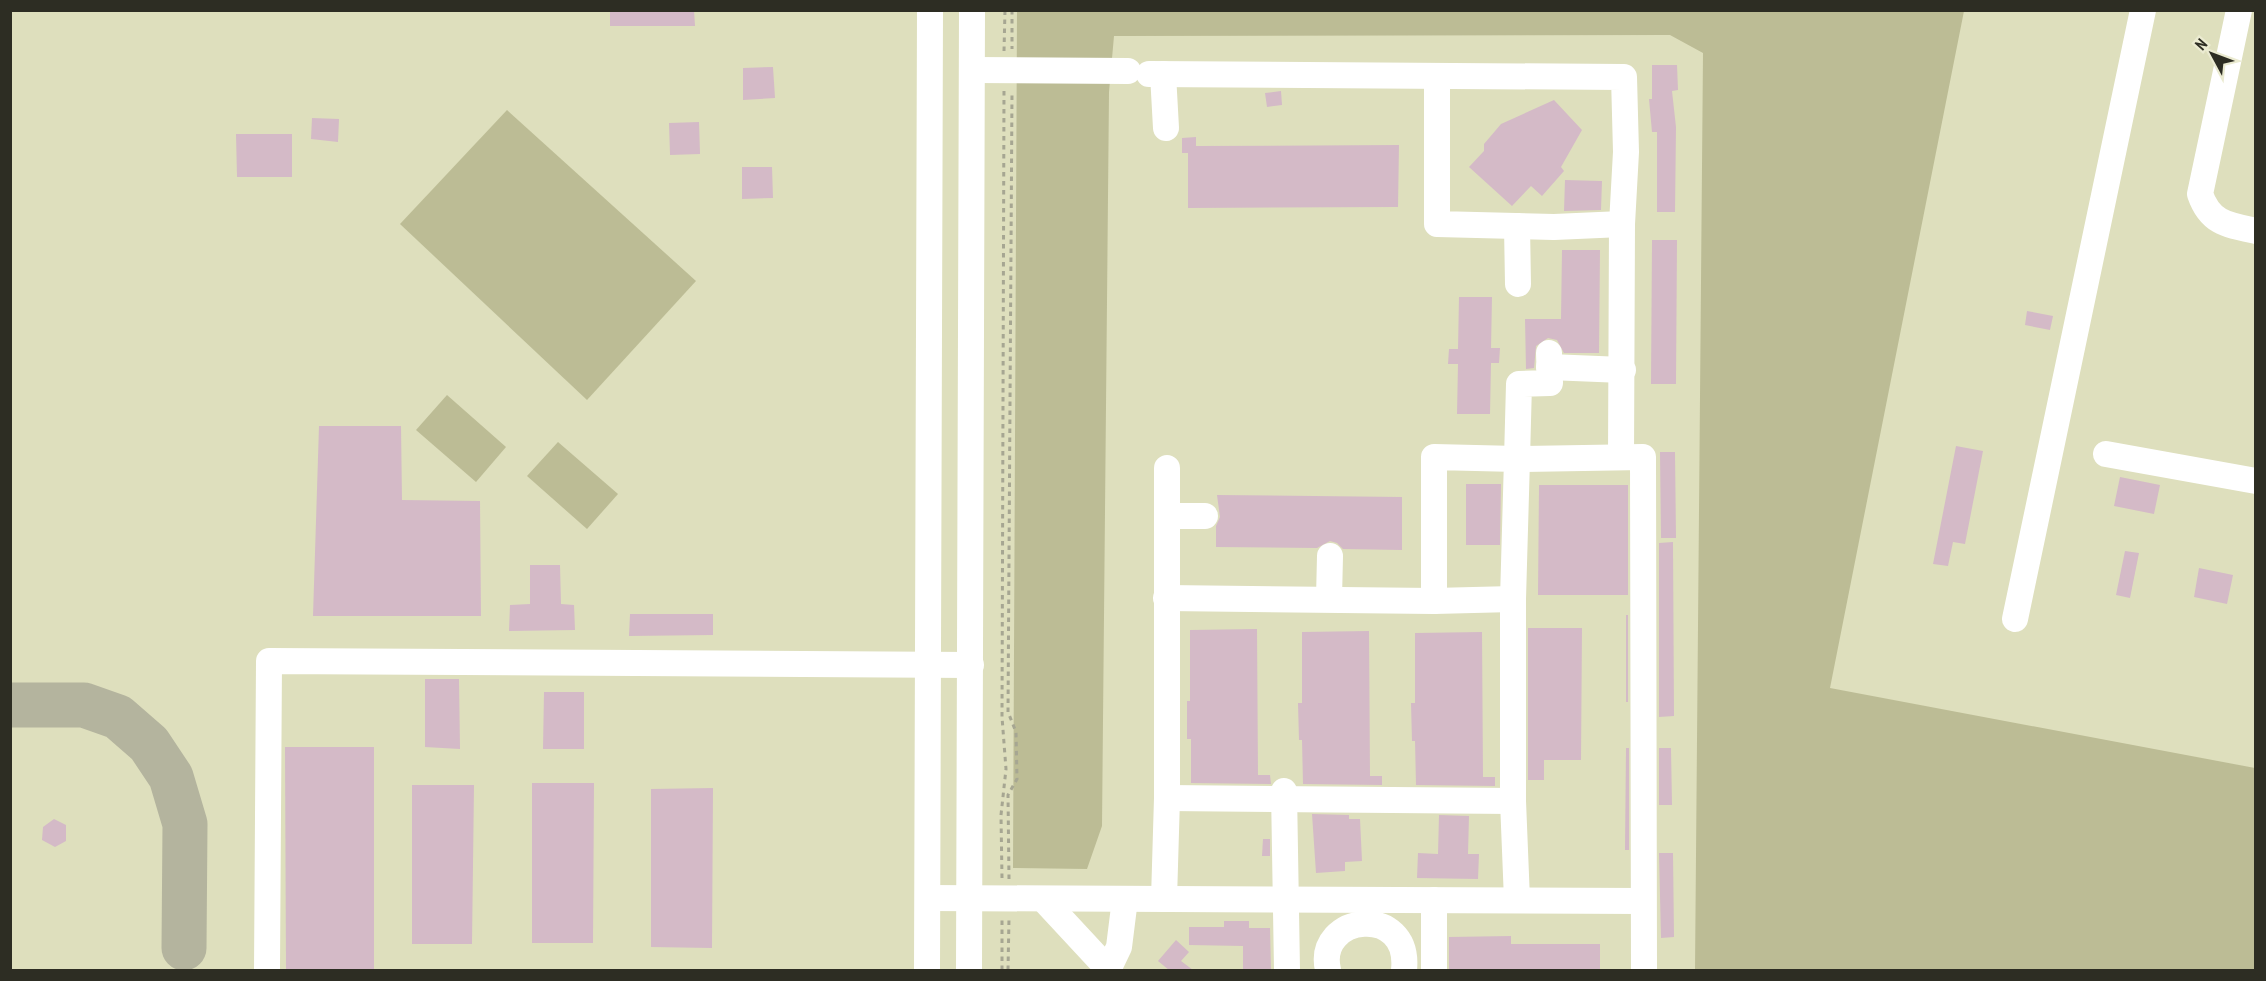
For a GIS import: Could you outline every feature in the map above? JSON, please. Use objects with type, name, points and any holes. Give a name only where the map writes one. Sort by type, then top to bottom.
[{"type":"street","points":[[927,970],[930,10]]},
{"type":"street","points":[[969,970],[972,10]]},
{"type":"street","points":[[2015,619],[2143,10]]},
{"type":"street","points":[[2239,10],[2200,194],[2205,209],[2217,220],[2231,226],[2256,231]]},
{"type":"street","points":[[972,70],[1624,77],[1626,152],[1622,224],[1621,457]]},
{"type":"street","points":[[1147,73],[1166,128]]},
{"type":"street","points":[[1437,76],[1437,224],[1516,226],[1555,233],[1588,220],[1622,224]]},
{"type":"street","points":[[1516,226],[1524,270]]},
{"type":"street","points":[[1517,900],[1513,801],[1513,599],[1519,384],[1550,383],[1549,360],[1623,370]]},
{"type":"street","points":[[2106,454],[2256,481]]},
{"type":"street","points":[[1434,601],[1434,457],[1516,459],[1643,457],[1644,970]]},
{"type":"street","points":[[1164,899],[1167,798],[1167,468]]},
{"type":"street","points":[[1167,516],[1205,516]]},
{"type":"street","points":[[1329,598],[1330,556]]},
{"type":"street","points":[[1166,598],[1329,598],[1434,601],[1513,599]]},
{"type":"street","points":[[267,970],[269,661],[970,666]]},
{"type":"street","points":[[1167,798],[1284,796],[1513,801]]},
{"type":"street","points":[[1284,796],[1287,970]]},
{"type":"street","points":[[928,898],[1643,901]]},
{"type":"street","points":[[1042,898],[1108,970],[1119,947],[1125,899]]},
{"type":"street","points":[[1339,900],[1339,934]]},
{"type":"street","points":[[1434,900],[1434,970]]},
{"type":"street","points":[[1328,970],[1328,952],[1339,934],[1352,926],[1363,923],[1386,928],[1402,946],[1404,970]]},
{"type":"path","points":[[1002,970],[1008,795],[1017,779],[1016,732],[1008,712],[1008,71],[1005,10]]},
{"type":"path","points":[[1008,970],[1001,815],[1006,769],[1002,717],[1008,71],[1012,10]]},
{"type":"shaded area","points":[[10,11],[2255,11],[2255,970],[11,970]]},
{"type":"shaded area","points":[[1017,11],[1964,11],[1830,688],[2255,768],[2255,970],[1695,970],[1703,53],[1670,35],[1114,36],[1109,92],[1102,826],[1087,869],[1013,868]]},
{"type":"shaded area","points":[[507,110],[696,281],[587,400],[400,224]]},
{"type":"shaded area","points":[[447,395],[506,447],[476,482],[416,430]]},
{"type":"shaded area","points":[[558,442],[618,494],[587,529],[527,476]]},
{"type":"building","points":[[610,10],[694,10],[695,26],[610,26]]},
{"type":"building","points":[[1652,65],[1677,65],[1678,90],[1672,91],[1676,127],[1675,212],[1657,212],[1657,132],[1652,132],[1649,99],[1652,99]]},
{"type":"building","points":[[773,67],[775,98],[743,100],[743,68]]},
{"type":"building","points":[[1281,91],[1282,105],[1267,107],[1265,93]]},
{"type":"building","points":[[1554,100],[1582,130],[1561,167],[1564,171],[1542,196],[1531,186],[1512,206],[1469,167],[1484,151],[1484,144],[1501,124]]},
{"type":"building","points":[[312,118],[339,119],[338,142],[311,139]]},
{"type":"building","points":[[699,122],[700,154],[670,155],[669,123]]},
{"type":"building","points":[[236,134],[292,134],[292,177],[237,177]]},
{"type":"building","points":[[1196,137],[1196,146],[1399,145],[1398,207],[1188,208],[1188,153],[1182,153],[1182,138]]},
{"type":"building","points":[[742,167],[772,167],[773,198],[742,199]]},
{"type":"building","points":[[1565,180],[1602,181],[1601,210],[1564,211]]},
{"type":"building","points":[[1652,240],[1677,240],[1676,384],[1651,384]]},
{"type":"building","points":[[1562,250],[1600,250],[1599,353],[1564,353],[1557,340],[1548,338],[1536,346],[1534,368],[1526,369],[1525,319],[1561,319]]},
{"type":"building","points":[[1459,297],[1492,297],[1491,348],[1500,348],[1499,363],[1491,363],[1490,414],[1457,414],[1458,364],[1448,364],[1449,349],[1458,349]]},
{"type":"building","points":[[2027,311],[2053,316],[2050,330],[2025,325]]},
{"type":"building","points":[[319,426],[401,426],[402,500],[480,501],[481,616],[313,616]]},
{"type":"building","points":[[1956,446],[1983,451],[1965,544],[1953,542],[1948,566],[1933,564]]},
{"type":"building","points":[[1660,452],[1675,452],[1676,538],[1661,538]]},
{"type":"building","points":[[2120,477],[2160,485],[2154,514],[2114,506]]},
{"type":"building","points":[[1466,484],[1501,484],[1500,545],[1466,545]]},
{"type":"building","points":[[1539,485],[1628,485],[1628,595],[1538,595]]},
{"type":"building","points":[[1217,495],[1402,497],[1402,550],[1343,549],[1337,543],[1330,541],[1317,548],[1216,547],[1216,526],[1220,517]]},
{"type":"building","points":[[1673,542],[1674,716],[1659,717],[1659,543]]},
{"type":"building","points":[[2125,551],[2139,553],[2130,598],[2116,595]]},
{"type":"building","points":[[530,565],[560,565],[561,604],[574,605],[575,630],[509,631],[510,605],[530,604]]},
{"type":"building","points":[[2199,568],[2233,575],[2227,604],[2194,597]]},
{"type":"building","points":[[630,614],[713,614],[713,635],[629,636]]},
{"type":"building","points":[[1626,615],[1628,615],[1628,702],[1626,702]]},
{"type":"building","points":[[1528,628],[1582,628],[1581,760],[1544,760],[1544,780],[1528,780]]},
{"type":"building","points":[[1257,629],[1258,775],[1270,775],[1271,784],[1191,783],[1191,739],[1187,739],[1187,701],[1190,701],[1190,630]]},
{"type":"building","points":[[1369,631],[1370,776],[1382,776],[1382,785],[1303,784],[1298,703],[1302,703],[1302,632]]},
{"type":"building","points":[[1482,632],[1483,777],[1495,777],[1495,786],[1416,785],[1411,703],[1415,703],[1415,633]]},
{"type":"building","points":[[425,679],[459,679],[460,749],[425,747]]},
{"type":"building","points":[[544,692],[584,692],[584,749],[543,749]]},
{"type":"building","points":[[285,747],[374,747],[374,970],[286,970]]},
{"type":"building","points":[[1626,748],[1629,748],[1629,850],[1625,850]]},
{"type":"building","points":[[1659,748],[1671,748],[1672,805],[1659,805]]},
{"type":"building","points":[[532,783],[594,783],[593,943],[532,943]]},
{"type":"building","points":[[412,785],[474,785],[472,944],[412,944]]},
{"type":"building","points":[[713,788],[712,948],[651,947],[651,789]]},
{"type":"building","points":[[1312,814],[1349,815],[1349,819],[1360,819],[1362,861],[1345,862],[1345,871],[1316,873]]},
{"type":"building","points":[[1439,815],[1469,816],[1468,854],[1479,854],[1478,879],[1417,878],[1418,853],[1438,854]]},
{"type":"building","points":[[54,819],[66,825],[66,841],[55,847],[42,840],[43,827]]},
{"type":"building","points":[[1263,839],[1270,839],[1270,856],[1262,856]]},
{"type":"building","points":[[1659,853],[1673,853],[1674,937],[1661,938]]},
{"type":"building","points":[[1224,921],[1249,921],[1249,928],[1270,928],[1271,970],[1243,970],[1243,946],[1189,945],[1189,927],[1224,927]]},
{"type":"building","points":[[1511,936],[1511,944],[1600,944],[1600,970],[1449,970],[1449,937]]},
{"type":"building","points":[[1176,940],[1189,952],[1181,961],[1193,970],[1169,970],[1158,961]]},
{"type":"taxiway","points":[[10,705],[84,705],[118,717],[149,744],[171,777],[185,824],[184,948]]}]
